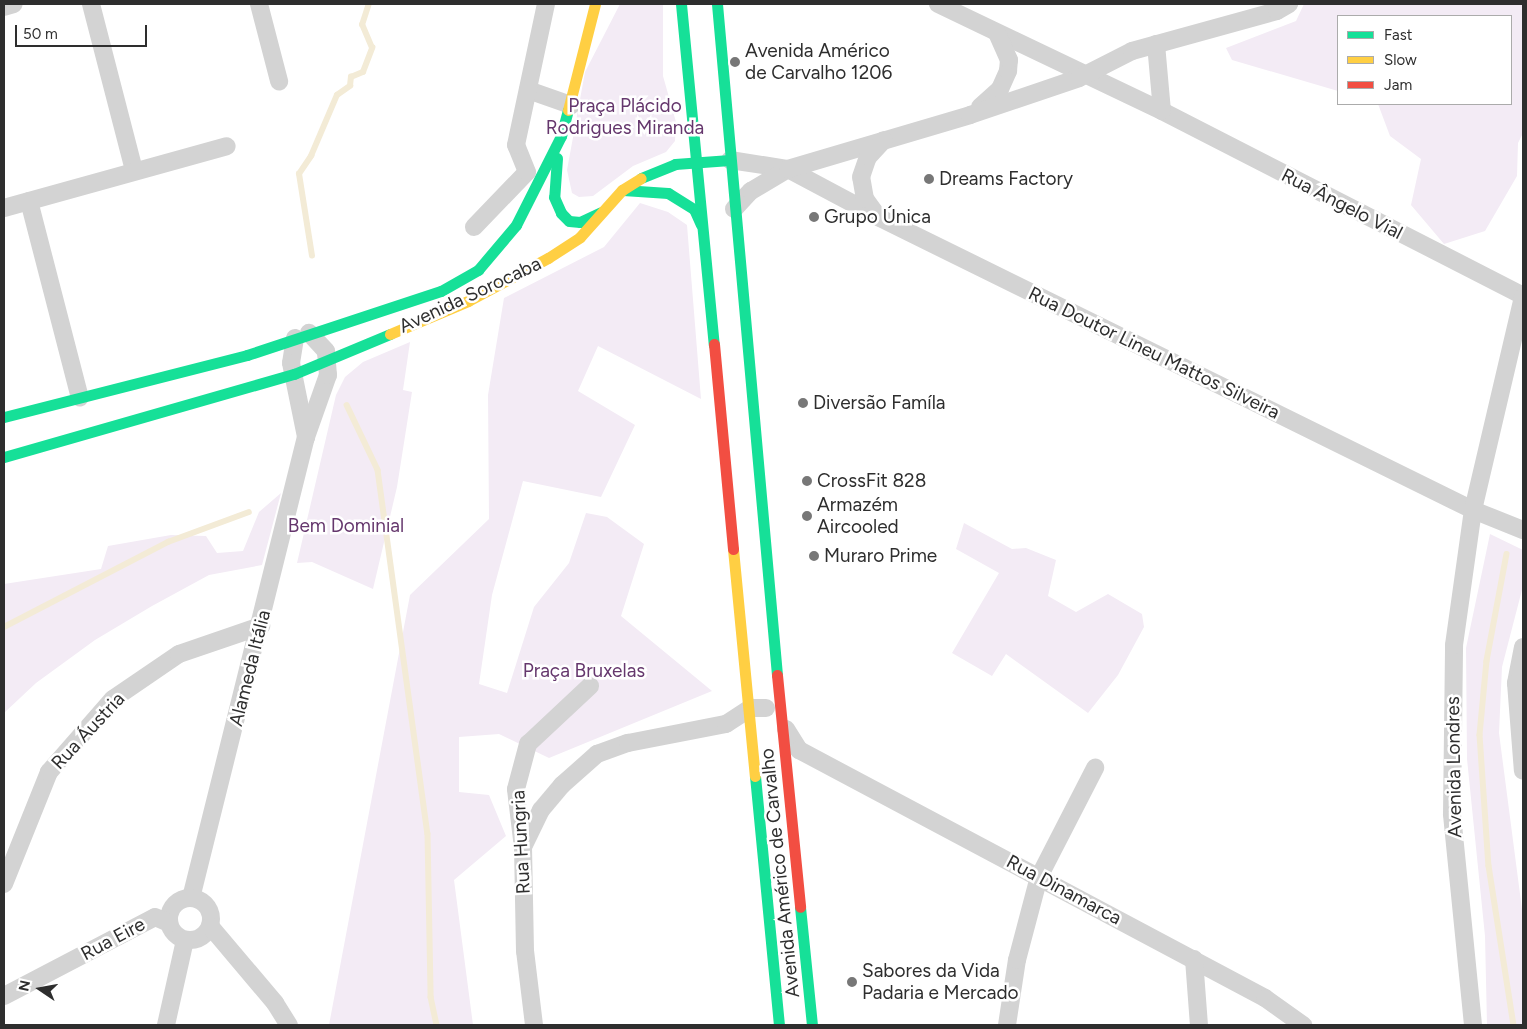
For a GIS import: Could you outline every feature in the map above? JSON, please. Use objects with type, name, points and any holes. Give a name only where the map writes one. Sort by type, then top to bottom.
[{"type":"main road","points":[[584,54],[594,4]]},
{"type":"main road","points":[[584,54],[607,4]]},
{"type":"main road","name":"Avenida Américo de Carvalho","points":[[681,4],[701,224],[756,732],[779,1023],[808,1016],[783,724],[753,430],[717,4]]},
{"type":"main road","name":"Avenida Sorocaba","points":[[4,417],[248,355],[302,335],[441,290],[478,270],[497,252],[516,225],[561,136],[584,54]]},
{"type":"main road","points":[[561,136],[554,177],[554,197],[561,213],[569,221],[580,222],[591,220],[604,208]]},
{"type":"main road","points":[[695,161],[730,160]]},
{"type":"main road","name":"Avenida Sorocaba","points":[[4,457],[294,374],[468,301],[548,258],[580,238],[604,208],[622,190],[658,171],[695,161]]},
{"type":"main road","points":[[622,190],[668,193],[694,210],[701,224]]},
{"type":"main road","points":[[738,416],[749,420],[753,430],[739,444],[724,431],[738,416]]},
{"type":"main road","name":"Avenida Américo de Carvalho","points":[[756,732],[781,734],[783,724],[776,711],[766,708]]},
{"type":"street","points":[[4,7],[14,4]]},
{"type":"street","points":[[90,4],[134,170]]},
{"type":"street","points":[[259,4],[279,81]]},
{"type":"street","points":[[474,227],[527,172],[516,146],[546,4]]},
{"type":"street","name":"Rua Ângelo Vial","points":[[938,4],[1162,111],[1523,296]]},
{"type":"street","points":[[734,209],[747,194],[788,169],[885,138],[970,115],[1087,74],[1102,64],[1156,44],[1277,11],[1289,4]]},
{"type":"street","points":[[970,115],[994,96],[1008,71],[1009,60],[997,33]]},
{"type":"street","points":[[1156,44],[1162,111]]},
{"type":"street","points":[[528,90],[571,105]]},
{"type":"street","points":[[880,218],[865,199],[861,177],[868,157],[885,138]]},
{"type":"street","points":[[4,208],[134,170],[226,146]]},
{"type":"street","name":"Rua Doutor Lineu Mattos Silveira","points":[[730,160],[788,169],[880,218],[1473,510],[1523,530]]},
{"type":"street","points":[[29,201],[80,398]]},
{"type":"street","name":"Avenida Londres","points":[[1473,1025],[1452,814],[1450,755],[1454,645],[1473,510],[1523,296]]},
{"type":"street","points":[[294,374],[291,353],[302,335],[322,344],[327,360]]},
{"type":"street","name":"Alameda Itália","points":[[191,898],[261,626],[306,438],[328,375],[327,360]]},
{"type":"street","name":"Alameda Itália","points":[[294,374],[306,438]]},
{"type":"street","name":"Rua Áustria","points":[[4,884],[49,772],[113,700],[178,654],[261,626]]},
{"type":"street","points":[[1523,647],[1516,683],[1523,771]]},
{"type":"street","name":"Rua Hungria","points":[[534,1025],[525,951],[523,848],[516,789],[522,758],[538,733],[590,686]]},
{"type":"street","points":[[523,848],[541,810],[562,785],[597,754],[628,743],[726,724],[756,732],[766,708]]},
{"type":"street","name":"Rua Dinamarca","points":[[783,724],[794,746],[1194,959],[1265,998],[1303,1025]]},
{"type":"street","points":[[788,779],[797,763],[821,761]]},
{"type":"street","points":[[1007,1025],[1017,960],[1039,877],[1096,768]]},
{"type":"street","points":[[210,926],[197,939],[185,940],[174,934],[169,923],[174,905],[191,898],[207,908],[210,926],[276,1003],[289,1025]]},
{"type":"street","name":"Rua Eire","points":[[4,996],[155,917],[169,923]]},
{"type":"street","points":[[166,1025],[185,940]]},
{"type":"street","points":[[1194,959],[1199,1025]]},
{"type":"green space","name":"Praça Plácido Rodrigues Miranda","points":[[620,4],[663,4],[663,76],[676,122],[675,141],[666,152],[633,166],[593,196],[579,197],[572,193],[567,170],[585,72]]},
{"type":"green space","points":[[1304,4],[1523,4],[1523,133],[1518,143],[1517,176],[1485,231],[1444,244],[1411,205],[1421,159],[1390,136],[1378,105],[1512,105],[1512,15],[1337,15],[1337,91],[1232,60],[1226,48],[1296,21]]},
{"type":"green space","name":"Praça Bruxelas","points":[[640,203],[668,212],[687,225],[701,399],[598,346],[578,391],[635,425],[601,497],[523,481],[492,595],[479,684],[507,693],[534,607],[569,563],[586,513],[607,517],[644,544],[621,616],[712,691],[549,758],[499,734],[459,737],[459,792],[489,795],[506,836],[454,880],[473,1025],[329,1025],[410,595],[489,519],[488,395],[504,298],[604,247]]},
{"type":"green space","name":"Bem Dominial","points":[[410,342],[403,390],[412,392],[397,487],[373,589],[312,562],[297,563],[336,395],[345,377],[363,362]]},
{"type":"green space","points":[[281,493],[262,565],[209,575],[152,606],[95,640],[36,683],[4,713],[4,584],[101,569],[108,546],[171,535],[206,536],[217,553],[243,551],[259,512]]},
{"type":"green space","points":[[964,523],[1012,549],[1026,548],[1056,560],[1048,596],[1076,612],[1108,594],[1142,614],[1144,627],[1118,675],[1088,713],[1006,654],[992,676],[952,653],[999,573],[956,549]]},
{"type":"green space","points":[[1490,534],[1523,550],[1523,586],[1502,667],[1499,733],[1523,917],[1523,1025],[1487,1025],[1485,936],[1467,759],[1466,648]]},
{"type":"waterway","points":[[312,256],[299,174],[311,156],[337,95],[350,86],[351,77],[363,72],[372,48],[362,25],[369,4]]},
{"type":"waterway","points":[[347,405],[378,470],[428,834],[431,997],[437,1025]]},
{"type":"waterway","points":[[4,627],[168,542],[249,512]]},
{"type":"waterway","points":[[1507,554],[1487,661],[1480,735],[1489,866],[1514,1025]]},
{"type":"traffic: fast","points":[[681,4],[714,344]]},
{"type":"traffic: fast","points":[[717,4],[777,675]]},
{"type":"traffic: fast","points":[[4,417],[247,355],[441,291],[478,270],[516,225],[561,136],[568,110]]},
{"type":"traffic: fast","points":[[557,158],[554,197],[561,213],[569,221],[580,222],[601,212]]},
{"type":"traffic: fast","points":[[641,178],[675,164],[730,160]]},
{"type":"traffic: fast","points":[[623,190],[668,193],[694,209],[701,225]]},
{"type":"traffic: fast","points":[[4,457],[294,374],[390,334]]},
{"type":"traffic: fast","points":[[755,776],[779,1025]]},
{"type":"traffic: fast","points":[[800,907],[812,1025]]},
{"type":"traffic: slow","points":[[568,110],[595,4]]},
{"type":"traffic: slow","points":[[390,334],[468,301],[548,258],[580,237],[622,190],[641,178]]},
{"type":"traffic: slow","points":[[733,549],[755,776]]},
{"type":"traffic: jam","points":[[714,344],[733,549]]},
{"type":"traffic: jam","points":[[777,675],[800,907]]},
{"type":"place","name":"Avenida Américo de Carvalho 1206","points":[[735,62]]},
{"type":"place","name":"Dreams Factory","points":[[929,179]]},
{"type":"place","name":"Grupo Única","points":[[814,217]]},
{"type":"place","name":"Diversão Famíla","points":[[803,403]]},
{"type":"place","name":"CrossFit 828","points":[[807,481]]},
{"type":"place","name":"Armazém Aircooled","points":[[807,516]]},
{"type":"place","name":"Muraro Prime","points":[[814,556]]},
{"type":"place","name":"Sabores da Vida Padaria e Mercado","points":[[852,982]]}]
